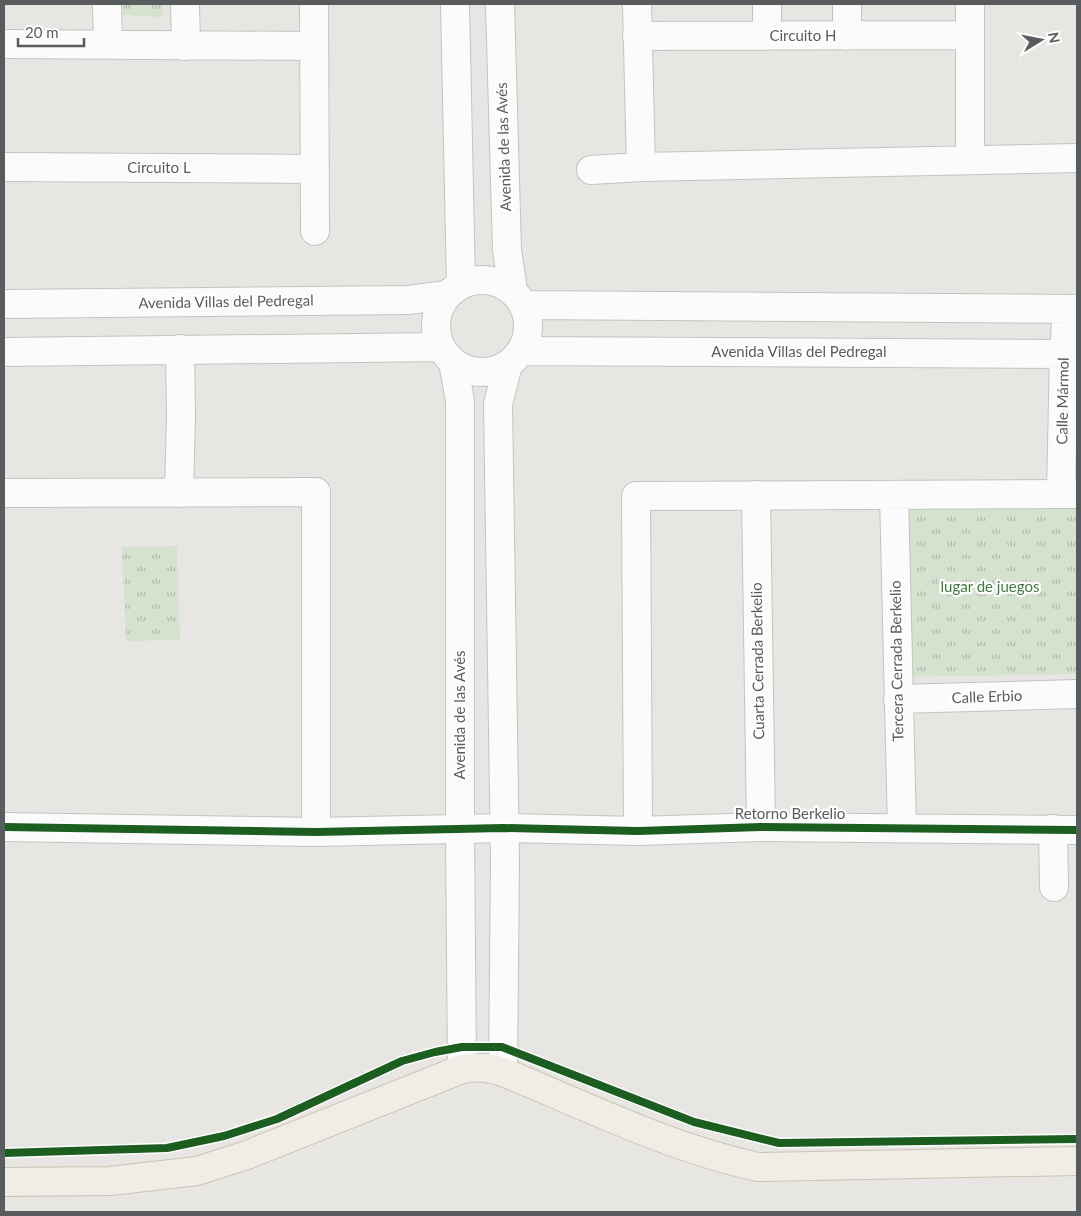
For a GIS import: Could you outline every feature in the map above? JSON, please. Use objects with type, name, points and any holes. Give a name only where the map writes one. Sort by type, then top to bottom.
[{"type":"main road","points":[[4,1182],[110,1181],[196,1171],[247,1156],[462,1069],[475,1066],[492,1068],[503,1072],[649,1132],[722,1159],[758,1167],[1077,1161]]},
{"type":"street","points":[[107,4],[108,44]]},
{"type":"street","points":[[185,4],[186,46]]},
{"type":"street","points":[[314,4],[315,231]]},
{"type":"street","points":[[454,289],[455,4]]},
{"type":"street","name":"Avenida de las Avés","points":[[500,4],[507,250],[519,298]]},
{"type":"street","points":[[638,4],[640,166]]},
{"type":"street","points":[[767,4],[767,36]]},
{"type":"street","points":[[847,4],[847,36]]},
{"type":"street","points":[[970,4],[970,160]]},
{"type":"street","name":"Circuito H","points":[[637,36],[970,35]]},
{"type":"street","points":[[4,44],[314,46]]},
{"type":"street","points":[[591,170],[640,166],[1077,158]]},
{"type":"street","name":"Circuito L","points":[[4,167],[315,169]]},
{"type":"street","points":[[503,1072],[505,862],[498,404],[515,358],[528,337],[529,320],[519,298],[497,281],[479,279],[454,289],[438,311],[436,330],[447,354],[470,371],[490,372],[515,358]]},
{"type":"street","name":"Avenida Villas del Pedregal","points":[[4,304],[408,300],[454,289]]},
{"type":"street","points":[[519,298],[1072,309]]},
{"type":"street","name":"Calle Mármol","points":[[1069,494],[1072,309]]},
{"type":"street","points":[[4,352],[180,348],[447,354]]},
{"type":"street","points":[[179,493],[180,348]]},
{"type":"street","name":"Avenida de las Avés","points":[[447,354],[460,401],[462,1069]]},
{"type":"street","name":"Avenida Villas del Pedregal","points":[[515,358],[1071,354]]},
{"type":"street","points":[[4,494],[316,492],[316,832]]},
{"type":"street","points":[[638,831],[636,496],[1069,494]]},
{"type":"street","name":"Cuarta Cerrada Berkelio","points":[[756,495],[761,827]]},
{"type":"street","name":"Tercera Cerrada Berkelio","points":[[894,495],[902,828]]},
{"type":"street","name":"Calle Erbio","points":[[898,699],[1077,694]]},
{"type":"street","name":"Retorno Berkelio","points":[[4,827],[316,832],[503,828],[638,831],[761,827],[1065,829]]},
{"type":"street","points":[[1054,887],[1065,829]]},
{"type":"green space","points":[[123,4],[163,4],[163,17],[123,15]]},
{"type":"green space","name":"lugar de juegos","points":[[1077,498],[1077,674],[903,677],[902,499]]},
{"type":"green space","points":[[177,546],[180,640],[126,641],[122,547]]},
{"type":"cycle path","points":[[4,827],[316,832],[503,828],[638,831],[761,827],[1077,830]]},
{"type":"cycle path","points":[[4,1153],[167,1148],[224,1136],[277,1119],[402,1061],[462,1047],[502,1047],[694,1122],[779,1143],[1077,1139]]}]
